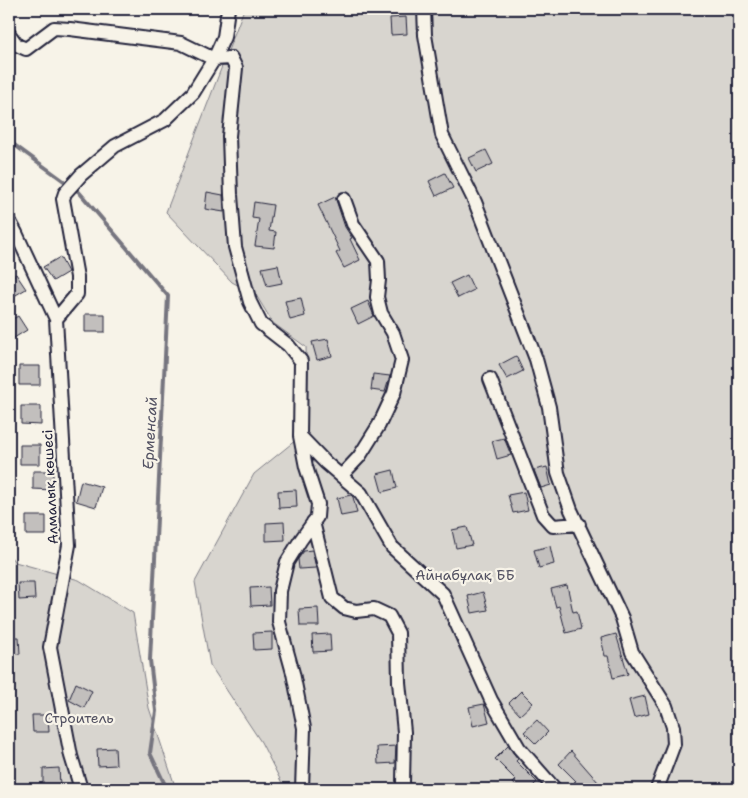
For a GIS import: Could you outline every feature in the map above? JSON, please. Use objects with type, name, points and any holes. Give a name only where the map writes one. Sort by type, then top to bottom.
[{"type":"street","points":[[56,319],[77,294],[77,277],[63,199],[65,193],[81,175],[115,146],[165,120],[193,93],[214,59],[224,37],[228,9]]},
{"type":"street","points":[[424,9],[427,44],[442,134],[475,202],[536,359],[549,407],[558,473],[571,510],[622,618],[632,652],[666,706],[673,727],[674,744],[657,789]]},
{"type":"street","points":[[9,34],[17,45],[26,48],[54,28],[181,43],[214,59],[231,58],[236,68],[229,136],[231,195],[236,248],[250,302],[261,324],[288,345],[301,361],[300,436],[306,468],[318,504],[317,517],[287,562],[280,591],[279,622],[293,673],[304,728],[302,789]]},
{"type":"street","points":[[342,476],[359,457],[379,425],[394,393],[402,360],[393,333],[381,313],[377,297],[379,280],[378,261],[352,224],[344,199]]},
{"type":"street","name":"Алмалық көшесі","points":[[9,220],[56,319],[68,545],[50,647],[71,756],[81,789]]},
{"type":"street","points":[[490,379],[543,515],[553,526],[579,524]]},
{"type":"street","points":[[300,436],[326,463],[362,493],[392,547],[443,594],[490,700],[519,748],[555,789]]},
{"type":"street","points":[[313,522],[332,598],[344,608],[356,610],[374,609],[389,616],[398,633],[399,682],[404,732],[403,783],[405,789]]},
{"type":"green space","name":"Айнабұлақ ББ","points":[[244,9],[739,9],[739,789],[285,789],[261,742],[210,665],[195,582],[254,474],[307,431],[306,347],[273,323],[256,295],[232,282],[166,212]]},
{"type":"green space","name":"Строитель","points":[[9,555],[15,562],[79,580],[133,613],[149,708],[176,789],[9,789]]},
{"type":"building","points":[[406,17],[407,34],[391,35],[390,18]]},
{"type":"building","points":[[486,150],[493,164],[476,172],[469,158]]},
{"type":"building","points":[[445,173],[453,188],[436,196],[429,181]]},
{"type":"building","points":[[207,192],[223,195],[224,212],[205,209]]},
{"type":"building","points":[[335,197],[345,227],[352,238],[350,239],[360,260],[344,268],[336,253],[340,251],[318,205]]},
{"type":"building","points":[[254,202],[273,205],[269,231],[276,232],[274,248],[255,246],[259,219],[252,218]]},
{"type":"building","points":[[60,257],[68,272],[53,281],[43,267]]},
{"type":"building","points":[[278,265],[282,283],[267,286],[262,268]]},
{"type":"building","points":[[16,274],[26,289],[9,299],[9,279]]},
{"type":"building","points":[[467,275],[474,290],[458,298],[450,283]]},
{"type":"building","points":[[301,298],[305,316],[290,320],[285,301]]},
{"type":"building","points":[[368,301],[374,316],[358,324],[351,309]]},
{"type":"building","points":[[85,314],[105,314],[105,332],[85,332]]},
{"type":"building","points":[[18,316],[27,330],[9,341],[9,321]]},
{"type":"building","points":[[328,339],[332,356],[317,360],[312,342]]},
{"type":"building","points":[[516,356],[523,371],[507,379],[499,365]]},
{"type":"building","points":[[19,366],[40,366],[40,385],[19,385]]},
{"type":"building","points":[[373,374],[390,376],[385,392],[371,390]]},
{"type":"building","points":[[21,406],[41,406],[41,425],[21,424]]},
{"type":"building","points":[[504,438],[511,455],[497,459],[492,441]]},
{"type":"building","points":[[20,445],[40,445],[40,464],[20,464]]},
{"type":"building","points":[[547,467],[551,485],[541,488],[534,470]]},
{"type":"building","points":[[393,470],[397,488],[382,492],[377,474]]},
{"type":"building","points":[[33,471],[53,471],[53,490],[33,489]]},
{"type":"building","points":[[81,481],[102,487],[96,507],[76,501]]},
{"type":"building","points":[[296,490],[297,507],[279,508],[278,491]]},
{"type":"building","points":[[524,492],[528,510],[513,513],[508,495]]},
{"type":"building","points":[[351,495],[357,513],[341,516],[337,498]]},
{"type":"building","points":[[26,516],[46,516],[46,535],[26,535]]},
{"type":"building","points":[[284,522],[285,540],[266,541],[266,523]]},
{"type":"building","points":[[467,527],[472,545],[456,548],[452,530]]},
{"type":"building","points":[[550,546],[554,564],[539,568],[534,550]]},
{"type":"building","points":[[312,550],[316,568],[299,569],[298,559],[304,551]]},
{"type":"building","points":[[18,583],[34,583],[35,599],[19,600]]},
{"type":"building","points":[[567,585],[573,612],[577,611],[581,629],[566,633],[559,606],[556,607],[551,589]]},
{"type":"building","points":[[269,587],[270,605],[251,606],[250,588]]},
{"type":"building","points":[[483,592],[488,610],[472,613],[468,596]]},
{"type":"building","points":[[318,608],[319,626],[300,626],[299,609]]},
{"type":"building","points":[[272,632],[272,649],[254,650],[253,633]]},
{"type":"building","points":[[330,634],[331,651],[313,652],[312,635]]},
{"type":"building","points":[[616,634],[628,674],[613,678],[608,656],[605,656],[601,638]]},
{"type":"building","points":[[9,637],[19,637],[20,654],[9,655]]},
{"type":"building","points":[[76,683],[92,691],[84,708],[69,700]]},
{"type":"building","points":[[521,691],[533,703],[520,715],[509,703]]},
{"type":"building","points":[[645,696],[649,714],[634,718],[629,700]]},
{"type":"building","points":[[484,704],[489,722],[473,726],[469,707]]},
{"type":"building","points":[[32,715],[48,715],[49,732],[33,732]]},
{"type":"building","points":[[537,720],[548,732],[536,744],[524,732]]},
{"type":"building","points":[[396,746],[395,763],[378,764],[377,747]]},
{"type":"building","points":[[508,746],[518,759],[516,761],[537,782],[530,789],[519,789],[513,783],[516,780],[495,759]]},
{"type":"building","points":[[115,748],[116,765],[98,766],[97,749]]},
{"type":"building","points":[[571,751],[598,782],[591,789],[581,789],[574,782],[576,781],[559,764]]},
{"type":"building","points":[[59,768],[60,785],[43,786],[43,769]]},
{"type":"waterway","name":"Ерменсай","points":[[9,141],[79,192],[168,296],[150,660],[156,711],[150,753],[167,789]]}]
